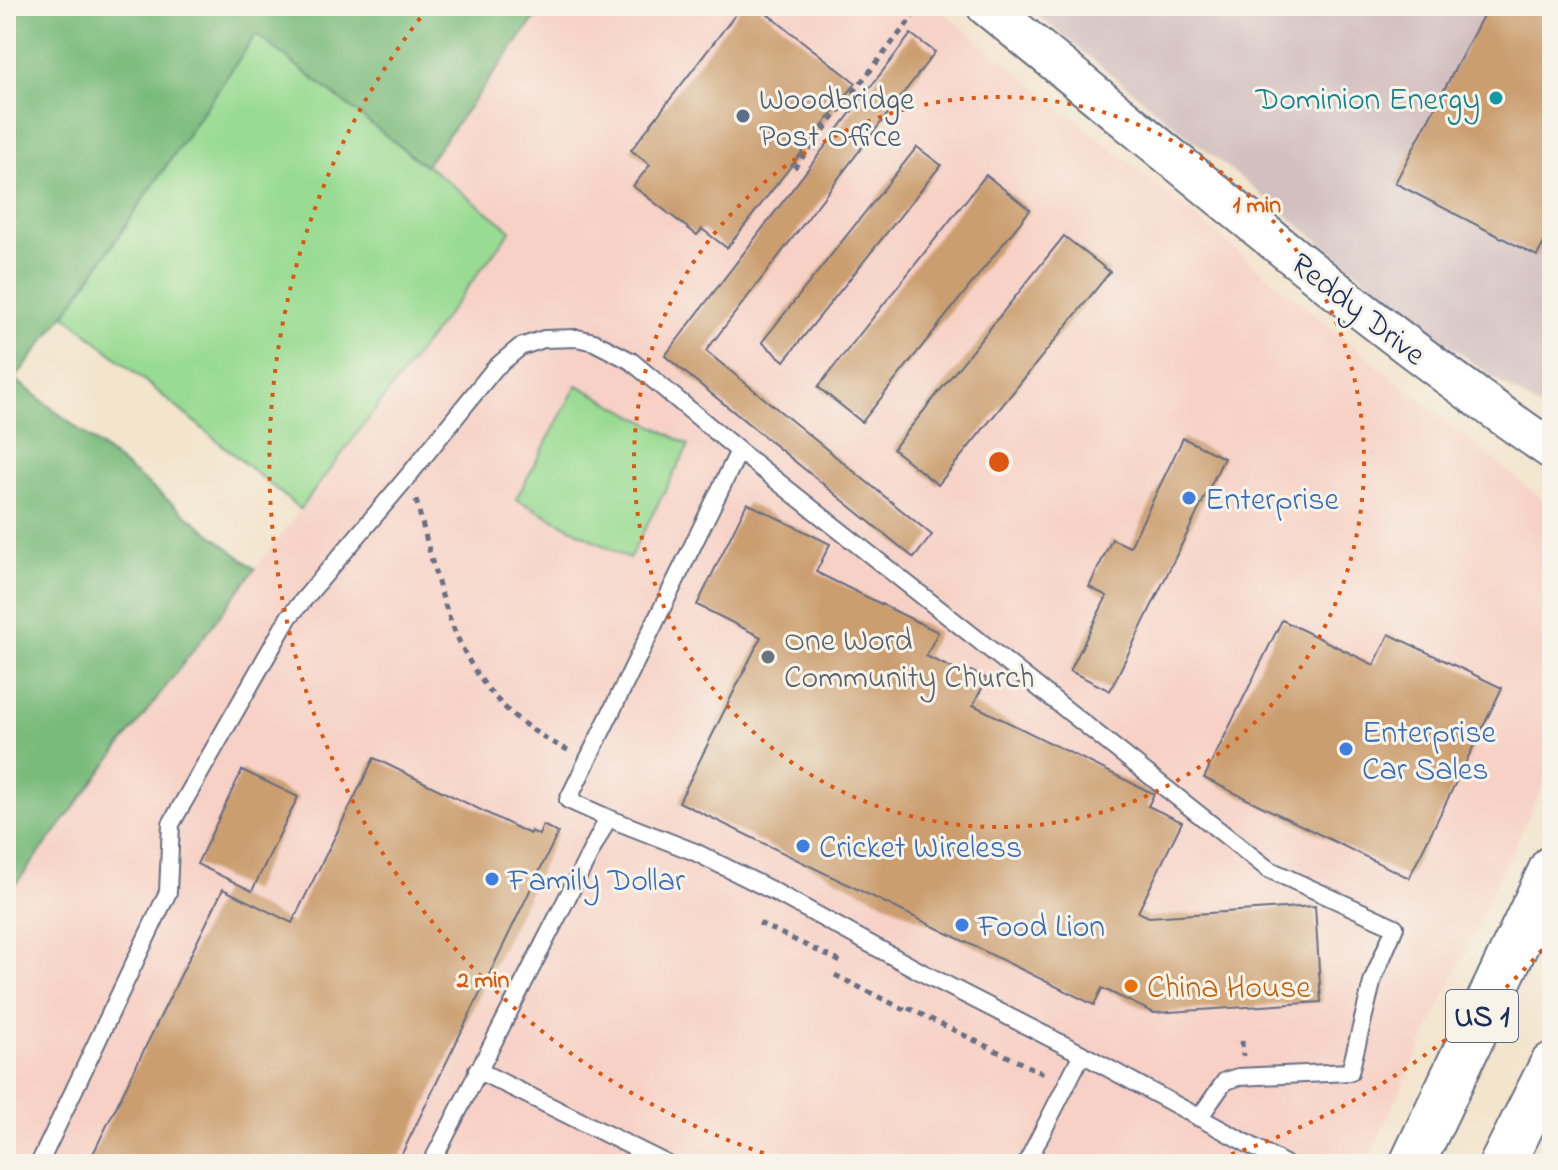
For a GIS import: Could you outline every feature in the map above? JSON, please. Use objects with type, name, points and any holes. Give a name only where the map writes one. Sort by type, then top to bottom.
[{"type":"main road","name":"US 1","points":[[1412,1164],[1552,868]]},
{"type":"main road","name":"US 1","points":[[1502,1164],[1552,1065]]},
{"type":"street","name":"Reddy Drive","points":[[986,6],[1361,312],[1552,450]]},
{"type":"lane","points":[[39,1164],[168,892],[171,824],[289,617],[506,356],[532,342],[552,338],[577,338],[608,347],[631,361],[739,451],[1268,869],[1395,927],[1373,979],[1350,1072],[1238,1077],[1225,1081],[1199,1118]]},
{"type":"lane","points":[[739,451],[568,800],[695,852],[775,892],[1285,1164]]},
{"type":"lane","points":[[431,1164],[608,818]]},
{"type":"lane","points":[[1026,1164],[1082,1054]]},
{"type":"lane","points":[[477,1070],[667,1164]]},
{"type":"path","points":[[794,168],[921,6]]},
{"type":"path","points":[[409,475],[461,650],[476,673],[515,717],[549,741],[587,759]]},
{"type":"path","points":[[759,923],[841,962]]},
{"type":"path","points":[[835,975],[1067,1085]]},
{"type":"shaded area","points":[[544,6],[936,6],[1552,507],[1552,766],[1366,1164],[6,1164],[6,897],[511,231],[425,166]]},
{"type":"shaded area","points":[[1026,6],[1552,6],[1552,416],[1439,337]]},
{"type":"green space","points":[[6,6],[544,6],[425,166],[256,34],[65,314],[15,379],[255,569],[6,897]]},
{"type":"green space","points":[[256,34],[511,230],[300,509],[65,315]]},
{"type":"green space","points":[[577,385],[689,445],[629,559],[516,499]]},
{"type":"building","name":"Woodbridge Post Office","points":[[742,6],[757,6],[856,83],[727,248],[702,229],[697,235],[633,186],[650,165],[631,150]]},
{"type":"building","name":"Dominion Energy","points":[[1488,6],[1539,6],[1552,13],[1552,237],[1548,235],[1537,256],[1395,183]]},
{"type":"building","points":[[911,34],[935,52],[706,351],[932,535],[914,558],[665,356]]},
{"type":"building","points":[[917,147],[941,165],[784,361],[762,342]]},
{"type":"building","points":[[986,175],[1030,210],[862,422],[818,387]]},
{"type":"building","points":[[1064,236],[1110,272],[938,485],[893,449]]},
{"type":"building","points":[[1183,438],[1224,458],[1110,691],[1070,671],[1107,596],[1089,587],[1112,539],[1130,547]]},
{"type":"building","points":[[747,503],[830,544],[816,572],[938,632],[926,656],[968,676],[971,671],[987,679],[973,705],[1154,794],[1148,806],[1182,822],[1138,912],[1149,917],[1315,906],[1321,1002],[1154,1013],[1102,988],[1094,1005],[679,802],[761,637],[697,605]]},
{"type":"building","name":"Enterprise Car Sales","points":[[1282,620],[1374,665],[1389,634],[1502,688],[1409,878],[1204,778]]},
{"type":"building","points":[[374,758],[530,834],[531,831],[539,835],[543,825],[558,833],[397,1164],[88,1164],[223,889],[292,923]]},
{"type":"building","points":[[242,770],[298,797],[252,891],[197,864]]},
{"type":"place","name":"Dominion Energy","points":[[1496,98]]},
{"type":"place","name":"Woodbridge Post Office","points":[[743,116]]},
{"type":"place","name":"Enterprise","points":[[1189,498]]},
{"type":"place","name":"One Word Community Church","points":[[768,657]]},
{"type":"place","name":"Enterprise Car Sales","points":[[1346,749]]},
{"type":"place","name":"Cricket Wireless","points":[[803,846]]},
{"type":"place","name":"Family Dollar","points":[[492,879]]},
{"type":"place","name":"Food Lion","points":[[962,925]]},
{"type":"place","name":"China House","points":[[1131,986]]}]
